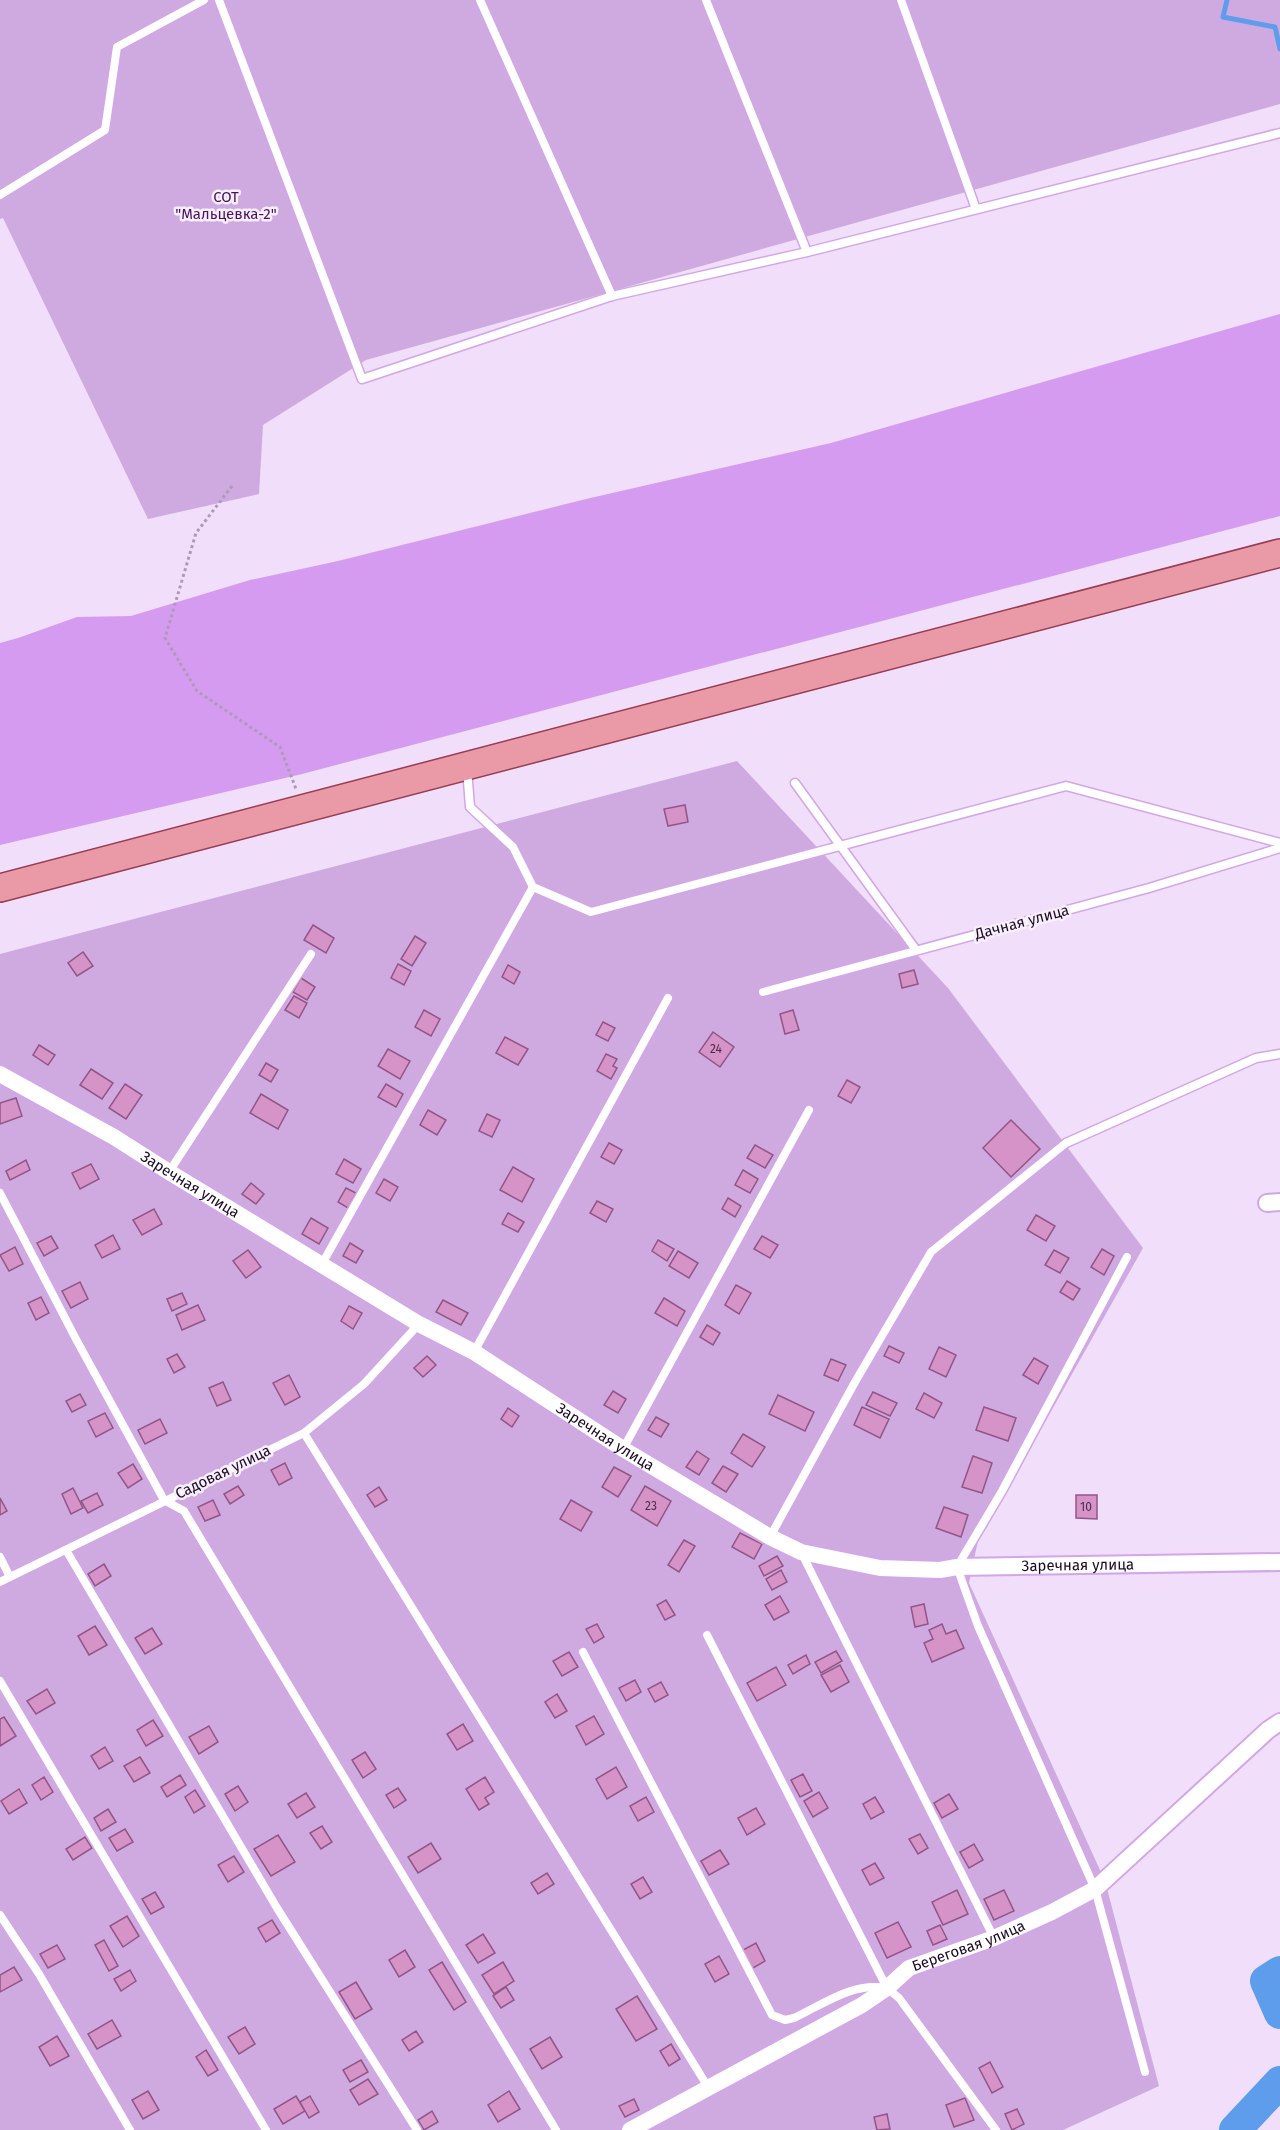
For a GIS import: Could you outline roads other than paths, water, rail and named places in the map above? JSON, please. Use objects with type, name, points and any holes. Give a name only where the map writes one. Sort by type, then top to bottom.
[{"type":"main road","points":[[0,888],[1280,553]]},
{"type":"street","name":"Заречная улица","points":[[0,1074],[114,1137],[419,1324],[474,1352],[623,1449],[771,1537],[801,1552],[880,1568],[940,1570],[957,1567],[1280,1562]]},
{"type":"street","name":"Береговая улица","points":[[630,2130],[862,2005],[887,1988],[909,1968],[993,1938],[1052,1912],[1095,1889],[1268,1730],[1280,1722]]},
{"type":"lane","points":[[0,195],[105,130],[117,47],[204,0]]},
{"type":"lane","points":[[219,0],[362,379],[612,296],[807,252],[1280,133]]},
{"type":"lane","points":[[480,0],[612,296]]},
{"type":"lane","points":[[706,0],[807,252]]},
{"type":"lane","points":[[901,0],[976,209]]},
{"type":"lane","points":[[466,766],[470,807],[513,847],[533,887],[591,912],[1066,786],[1280,843]]},
{"type":"lane","points":[[795,783],[916,950]]},
{"type":"lane","name":"Дачная улица","points":[[763,992],[1149,888],[1280,848]]},
{"type":"lane","points":[[322,1264],[533,887]]},
{"type":"lane","points":[[169,1172],[311,954]]},
{"type":"lane","points":[[474,1352],[668,998]]},
{"type":"lane","points":[[771,1537],[855,1382],[931,1252],[1066,1143],[1256,1058],[1280,1054]]},
{"type":"lane","points":[[623,1449],[809,1110]]},
{"type":"lane","points":[[0,1193],[77,1341],[164,1500],[183,1510],[556,2130]]},
{"type":"lane","points":[[1128,1257],[1002,1491],[957,1567],[978,1626],[1095,1889],[1145,2072]]},
{"type":"lane","name":"Садовая улица","points":[[0,1582],[304,1433],[364,1384],[419,1324]]},
{"type":"lane","points":[[304,1433],[708,2087]]},
{"type":"lane","points":[[66,1550],[277,1908],[417,2130]]},
{"type":"lane","points":[[801,1552],[993,1938]]},
{"type":"lane","points":[[0,1557],[10,1577]]},
{"type":"lane","points":[[707,1635],[887,1988],[899,1998],[996,2130]]},
{"type":"lane","points":[[583,1652],[772,2015],[786,2020],[855,1989],[876,1986],[887,1988]]},
{"type":"lane","points":[[0,1681],[266,2130]]},
{"type":"lane","points":[[0,1915],[39,1974],[130,2130]]},
{"type":"waterway","points":[[1227,0],[1223,17],[1275,27],[1280,49]]},
{"type":"waterway","points":[[1280,1972],[1266,1981],[1280,2013]]},
{"type":"waterway","points":[[1235,2130],[1280,2082]]},
{"type":"park label","name":"СОТ \"Мальцевка-2\"","points":[[226,206]]}]
